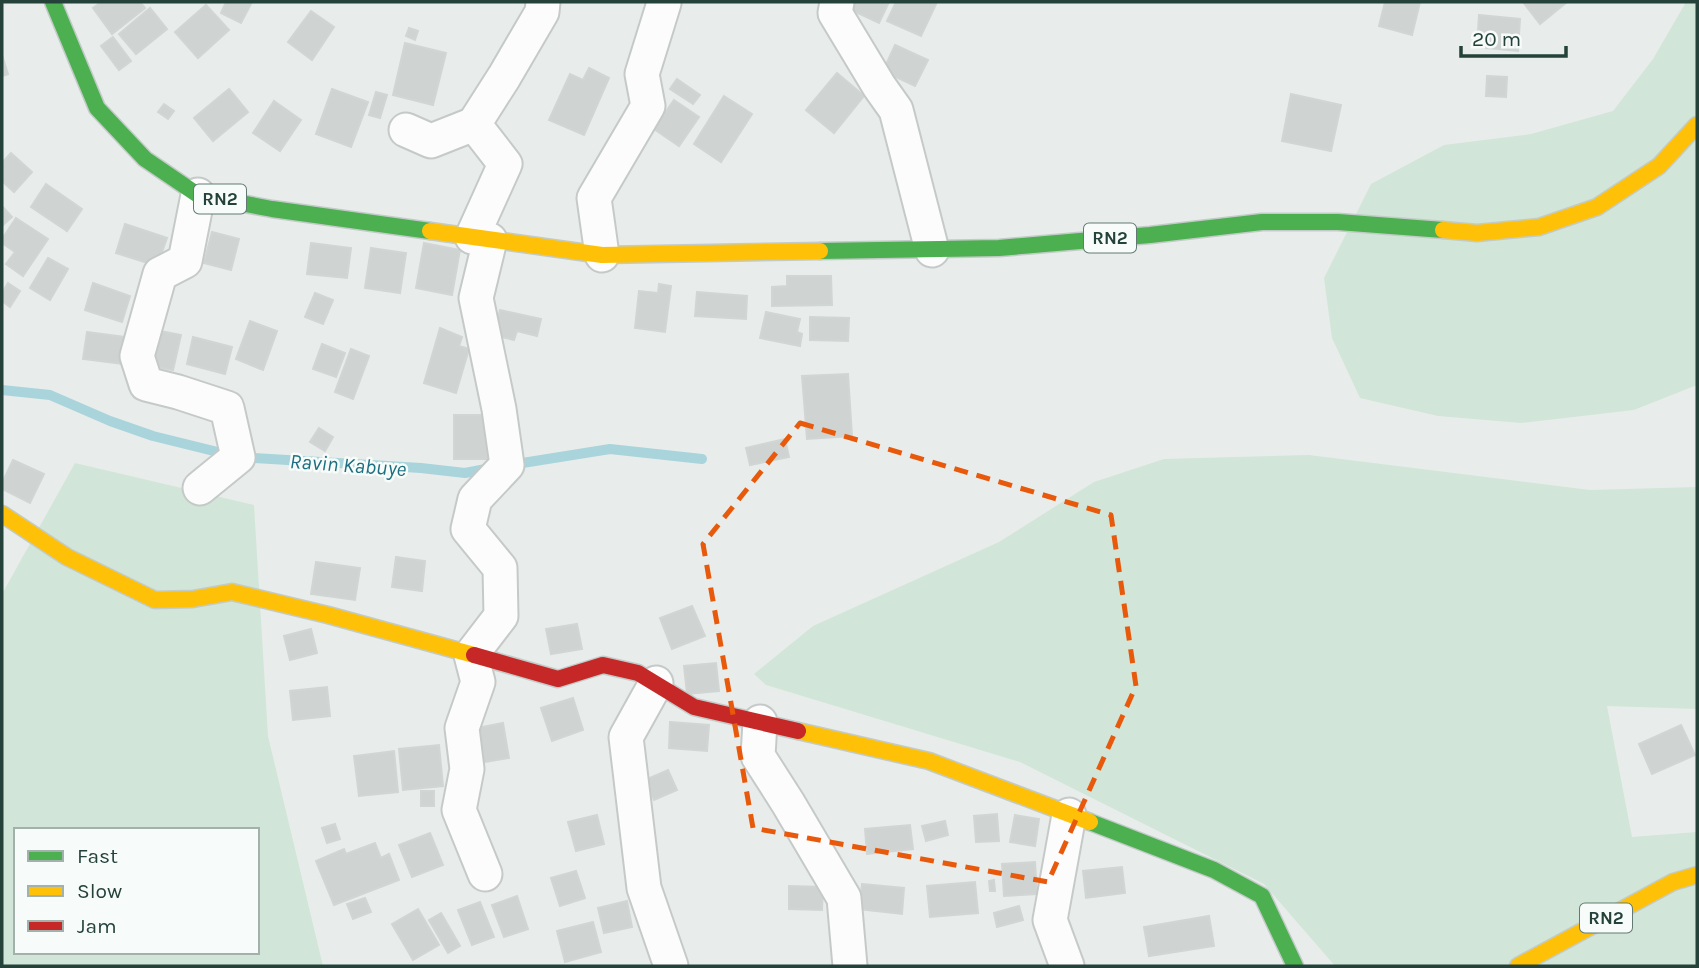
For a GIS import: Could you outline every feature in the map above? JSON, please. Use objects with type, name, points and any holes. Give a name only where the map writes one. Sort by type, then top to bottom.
[{"type":"main road","name":"RN2","points":[[61,5],[97,108],[145,159],[198,195],[272,209],[602,254],[999,248],[1262,222],[1338,222],[1477,233],[1539,228],[1598,207],[1659,166],[1697,125]]},
{"type":"main road","points":[[2,514],[67,556],[155,600],[194,599],[232,592],[328,615],[558,679],[603,665],[638,673],[694,707],[929,761],[1213,870],[1262,896],[1295,966]]},
{"type":"main road","name":"RN2","points":[[1518,966],[1674,881],[1697,875]]},
{"type":"street","points":[[406,130],[431,141],[474,124],[542,12],[543,2]]},
{"type":"street","points":[[602,254],[594,198],[648,106],[642,74],[663,2]]},
{"type":"street","points":[[837,2],[835,13],[878,86],[896,110],[932,250]]},
{"type":"street","points":[[474,124],[505,164],[481,239],[476,298],[499,409],[507,465],[475,499],[468,529],[500,568],[501,616],[471,655],[478,682],[462,728],[467,769],[459,810],[485,874]]},
{"type":"street","points":[[198,195],[185,261],[160,274],[137,355],[146,384],[227,408],[238,457],[200,488]]},
{"type":"street","points":[[656,683],[626,737],[644,888],[671,966]]},
{"type":"street","points":[[760,722],[758,756],[844,898],[850,966]]},
{"type":"street","points":[[1067,966],[1050,920],[1069,815]]},
{"type":"highlighted area","points":[[800,423],[1111,515],[1136,686],[1048,882],[753,828],[703,544]]},
{"type":"green space","points":[[1686,2],[1697,2],[1697,385],[1634,410],[1521,423],[1438,416],[1360,398],[1332,338],[1324,278],[1371,184],[1444,145],[1531,134],[1613,111],[1653,59]]},
{"type":"green space","points":[[1309,455],[1590,490],[1697,487],[1697,709],[1607,706],[1632,837],[1697,832],[1697,966],[1335,966],[1264,884],[1020,762],[766,685],[754,674],[813,626],[999,542],[1094,482],[1164,459]]},
{"type":"green space","points":[[75,463],[254,505],[268,736],[323,966],[2,966],[2,594]]},
{"type":"building","points":[[101,2],[140,2],[145,8],[112,34],[93,8]]},
{"type":"building","points":[[226,2],[252,2],[241,23],[221,13]]},
{"type":"building","points":[[848,2],[889,2],[879,23],[845,7]]},
{"type":"building","points":[[896,2],[937,2],[921,36],[887,21]]},
{"type":"building","points":[[1385,2],[1420,2],[1412,35],[1379,26]]},
{"type":"building","points":[[1523,2],[1567,2],[1540,24]]},
{"type":"building","points":[[206,5],[229,30],[198,58],[175,32]]},
{"type":"building","points":[[150,8],[167,29],[136,54],[119,34]]},
{"type":"building","points":[[311,11],[334,27],[312,60],[288,42]]},
{"type":"building","points":[[1479,15],[1520,19],[1518,51],[1477,47]]},
{"type":"building","points":[[409,28],[418,31],[415,40],[406,36]]},
{"type":"building","points":[[113,37],[131,61],[119,70],[101,46]]},
{"type":"building","points":[[405,43],[446,53],[433,105],[393,95]]},
{"type":"building","points":[[895,45],[928,60],[915,86],[883,71]]},
{"type":"building","points":[[2,55],[8,74],[2,76]]},
{"type":"building","points":[[589,68],[609,78],[584,135],[549,120],[570,74],[583,80]]},
{"type":"building","points":[[837,73],[864,96],[834,133],[806,110]]},
{"type":"building","points":[[1487,76],[1507,77],[1506,97],[1486,96]]},
{"type":"building","points":[[677,79],[700,95],[693,104],[670,89]]},
{"type":"building","points":[[229,89],[248,112],[213,141],[194,118]]},
{"type":"building","points":[[332,89],[368,102],[351,147],[316,134]]},
{"type":"building","points":[[376,92],[387,95],[380,118],[369,115]]},
{"type":"building","points":[[1291,94],[1341,105],[1331,151],[1282,141]]},
{"type":"building","points":[[724,96],[752,114],[721,162],[694,144]]},
{"type":"building","points":[[674,100],[699,117],[679,146],[654,129]]},
{"type":"building","points":[[274,101],[301,120],[280,151],[253,133]]},
{"type":"building","points":[[164,104],[174,111],[168,119],[158,112]]},
{"type":"building","points":[[11,153],[32,172],[14,192],[2,181],[2,163]]},
{"type":"building","points":[[46,184],[82,209],[67,231],[31,207]]},
{"type":"building","points":[[2,206],[12,217],[2,226]]},
{"type":"building","points":[[16,218],[48,239],[23,276],[6,264],[15,252],[2,243]]},
{"type":"building","points":[[125,224],[167,238],[157,266],[116,253]]},
{"type":"building","points":[[212,232],[239,239],[231,270],[204,263]]},
{"type":"building","points":[[311,243],[351,248],[347,278],[307,274]]},
{"type":"building","points":[[424,243],[460,250],[452,295],[416,288]]},
{"type":"building","points":[[371,248],[406,253],[400,293],[365,288]]},
{"type":"building","points":[[48,258],[68,269],[50,300],[30,288]]},
{"type":"building","points":[[787,276],[831,276],[832,305],[772,306],[772,287],[787,286]]},
{"type":"building","points":[[8,283],[20,291],[10,307],[2,301],[2,293]]},
{"type":"building","points":[[93,283],[130,296],[122,322],[85,310]]},
{"type":"building","points":[[659,284],[671,286],[665,332],[635,328],[639,291],[658,293]]},
{"type":"building","points":[[697,292],[747,296],[746,319],[695,316]]},
{"type":"building","points":[[315,293],[333,300],[323,324],[305,317]]},
{"type":"building","points":[[500,310],[541,319],[537,336],[517,331],[514,340],[494,335]]},
{"type":"building","points":[[766,312],[800,319],[797,332],[802,334],[800,346],[760,338]]},
{"type":"building","points":[[810,317],[849,318],[848,341],[810,340]]},
{"type":"building","points":[[250,321],[277,331],[263,370],[236,359]]},
{"type":"building","points":[[440,328],[462,337],[459,346],[469,349],[456,393],[424,383]]},
{"type":"building","points":[[155,330],[181,335],[173,370],[148,365]]},
{"type":"building","points":[[87,332],[126,337],[122,364],[83,359]]},
{"type":"building","points":[[193,337],[232,347],[225,374],[187,364]]},
{"type":"building","points":[[322,344],[345,353],[336,377],[313,369]]},
{"type":"building","points":[[351,349],[369,356],[353,399],[335,392]]},
{"type":"building","points":[[848,374],[852,436],[807,439],[802,376]]},
{"type":"building","points":[[454,415],[490,415],[490,459],[454,459]]},
{"type":"building","points":[[319,428],[333,437],[325,451],[310,442]]},
{"type":"building","points":[[785,439],[789,457],[750,465],[746,448]]},
{"type":"building","points":[[13,460],[44,474],[30,503],[2,489],[2,483]]},
{"type":"building","points":[[396,557],[425,561],[422,591],[392,587]]},
{"type":"building","points":[[316,562],[360,568],[355,600],[311,594]]},
{"type":"building","points":[[692,606],[705,636],[672,649],[660,618]]},
{"type":"building","points":[[577,624],[582,649],[551,654],[546,629]]},
{"type":"building","points":[[311,629],[317,653],[290,660],[284,636]]},
{"type":"building","points":[[716,663],[719,691],[687,694],[684,666]]},
{"type":"building","points":[[327,687],[330,716],[293,720],[290,691]]},
{"type":"building","points":[[573,698],[583,730],[552,741],[541,708]]},
{"type":"building","points":[[670,722],[709,725],[707,751],[669,748]]},
{"type":"building","points":[[503,723],[509,758],[479,763],[472,729]]},
{"type":"building","points":[[1681,725],[1695,755],[1652,774],[1639,744]]},
{"type":"building","points":[[439,745],[443,786],[403,790],[399,749]]},
{"type":"building","points":[[394,751],[398,792],[359,796],[354,756]]},
{"type":"building","points":[[668,770],[677,790],[654,800],[645,780]]},
{"type":"building","points":[[421,791],[434,791],[434,806],[421,806]]},
{"type":"building","points":[[997,814],[999,841],[976,842],[974,816]]},
{"type":"building","points":[[597,815],[604,844],[576,851],[568,822]]},
{"type":"building","points":[[1015,815],[1039,819],[1035,846],[1010,842]]},
{"type":"building","points":[[945,821],[948,835],[926,841],[922,826]]},
{"type":"building","points":[[335,824],[340,839],[327,843],[322,828]]},
{"type":"building","points":[[910,825],[913,849],[867,854],[865,829]]},
{"type":"building","points":[[430,833],[443,865],[412,877],[399,845]]},
{"type":"building","points":[[375,843],[381,858],[389,854],[399,880],[334,905],[316,861],[344,849],[346,854]]},
{"type":"building","points":[[1035,862],[1037,894],[1004,896],[1002,864]]},
{"type":"building","points":[[1122,867],[1125,893],[1086,898],[1083,871]]},
{"type":"building","points":[[576,871],[585,898],[560,906],[551,878]]},
{"type":"building","points":[[994,880],[995,891],[990,891],[989,881]]},
{"type":"building","points":[[975,882],[978,913],[930,917],[927,886]]},
{"type":"building","points":[[862,884],[904,888],[902,914],[859,909]]},
{"type":"building","points":[[789,886],[823,887],[822,910],[789,909]]},
{"type":"building","points":[[517,896],[528,929],[504,937],[492,905]]},
{"type":"building","points":[[365,898],[371,912],[353,919],[347,904]]},
{"type":"building","points":[[627,901],[632,927],[604,933],[598,908]]},
{"type":"building","points":[[480,902],[494,937],[472,945],[458,910]]},
{"type":"building","points":[[1019,906],[1023,920],[997,927],[994,913]]},
{"type":"building","points":[[418,909],[439,945],[413,960],[392,924]]},
{"type":"building","points":[[441,913],[460,946],[448,953],[429,920]]},
{"type":"building","points":[[1209,916],[1214,946],[1149,956],[1144,927]]},
{"type":"building","points":[[593,922],[601,952],[565,962],[557,931]]},
{"type":"waterway","name":"Ravin Kabuye","points":[[2,390],[50,395],[153,436],[238,457],[465,473],[491,468]]},
{"type":"waterway","name":"Ravin Kabuye","points":[[510,465],[610,449],[702,459]]},
{"type":"traffic: fast","points":[[53,2],[97,108],[145,159],[198,195],[272,209],[430,231]]},
{"type":"traffic: fast","points":[[820,251],[999,248],[1262,222],[1338,222],[1443,230]]},
{"type":"traffic: fast","points":[[1090,822],[1214,870],[1262,896],[1295,966]]},
{"type":"traffic: slow","points":[[1443,230],[1477,233],[1539,227],[1597,207],[1659,166],[1697,125]]},
{"type":"traffic: slow","points":[[430,231],[602,255],[820,251]]},
{"type":"traffic: slow","points":[[2,514],[67,557],[155,600],[193,599],[232,592],[474,655]]},
{"type":"traffic: slow","points":[[798,731],[929,761],[1090,822]]},
{"type":"traffic: slow","points":[[1518,966],[1673,882],[1697,875]]},
{"type":"traffic: jam","points":[[474,655],[558,679],[603,665],[638,673],[694,707],[798,731]]}]
